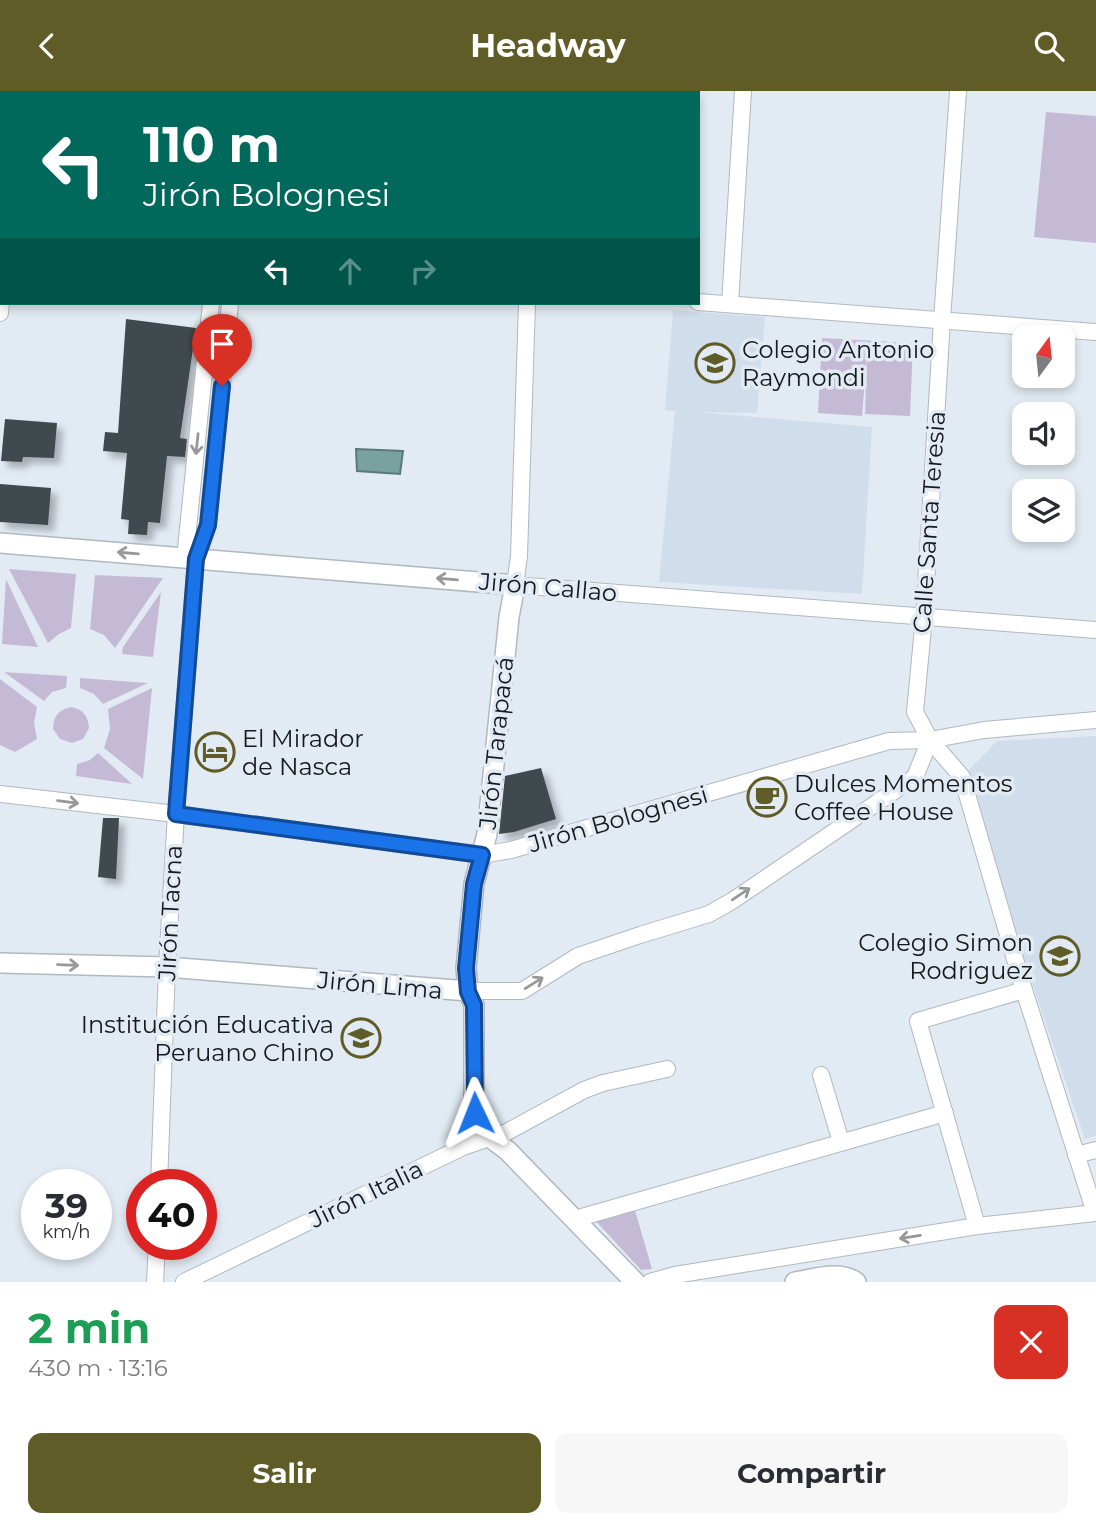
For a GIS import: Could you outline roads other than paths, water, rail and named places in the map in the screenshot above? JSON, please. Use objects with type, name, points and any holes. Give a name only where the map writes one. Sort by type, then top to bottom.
[{"type":"street","points":[[730,304],[743,91]]},
{"type":"street","name":"Calle Santa Teresia","points":[[958,91],[924,617],[915,712],[930,740],[962,777],[1024,990],[1096,1213]]},
{"type":"street","points":[[700,302],[1096,332]]},
{"type":"street","points":[[191,558],[211,305]]},
{"type":"street","points":[[191,558],[208,525],[230,305]]},
{"type":"street","name":"Jirón Tarapacá","points":[[527,305],[519,556],[509,617],[487,834],[474,884],[466,968],[468,992],[474,1005],[474,1099],[477,1127],[508,1151],[635,1282]]},
{"type":"street","name":"Jirón Callao","points":[[0,543],[1096,630]]},
{"type":"street","name":"Jirón Tacna","points":[[160,1169],[167,967],[191,558]]},
{"type":"street","name":"Jirón Bolognesi","points":[[0,794],[176,814],[482,855],[524,846],[888,741],[930,740],[984,730],[1096,720]]},
{"type":"street","name":"Jirón Lima","points":[[0,963],[167,967],[468,992],[522,991],[578,956],[709,914],[732,901],[915,777],[930,740]]},
{"type":"street","points":[[977,1226],[918,1021],[1024,990]]},
{"type":"street","name":"Jirón Italia","points":[[184,1282],[463,1147],[507,1132],[584,1090],[603,1083],[667,1069]]},
{"type":"street","points":[[821,1075],[841,1142]]},
{"type":"street","points":[[575,1219],[945,1113]]},
{"type":"street","points":[[1076,1155],[1096,1150]]},
{"type":"street","points":[[650,1282],[676,1275],[977,1226],[1096,1213]]},
{"type":"street","points":[[155,1282],[156,1260]]},
{"type":"street","points":[[795,1282],[838,1276],[849,1277],[856,1282]]},
{"type":"place","name":"Colegio Antonio Raymondi","points":[[715,363]]},
{"type":"place","name":"El Mirador de Nasca","points":[[215,752]]},
{"type":"place","name":"Dulces Momentos Coffee House","points":[[767,797]]},
{"type":"place","name":"Colegio Simon Rodriguez","points":[[1060,956]]},
{"type":"place","name":"Institución Educativa Peruano Chino","points":[[361,1038]]}]
